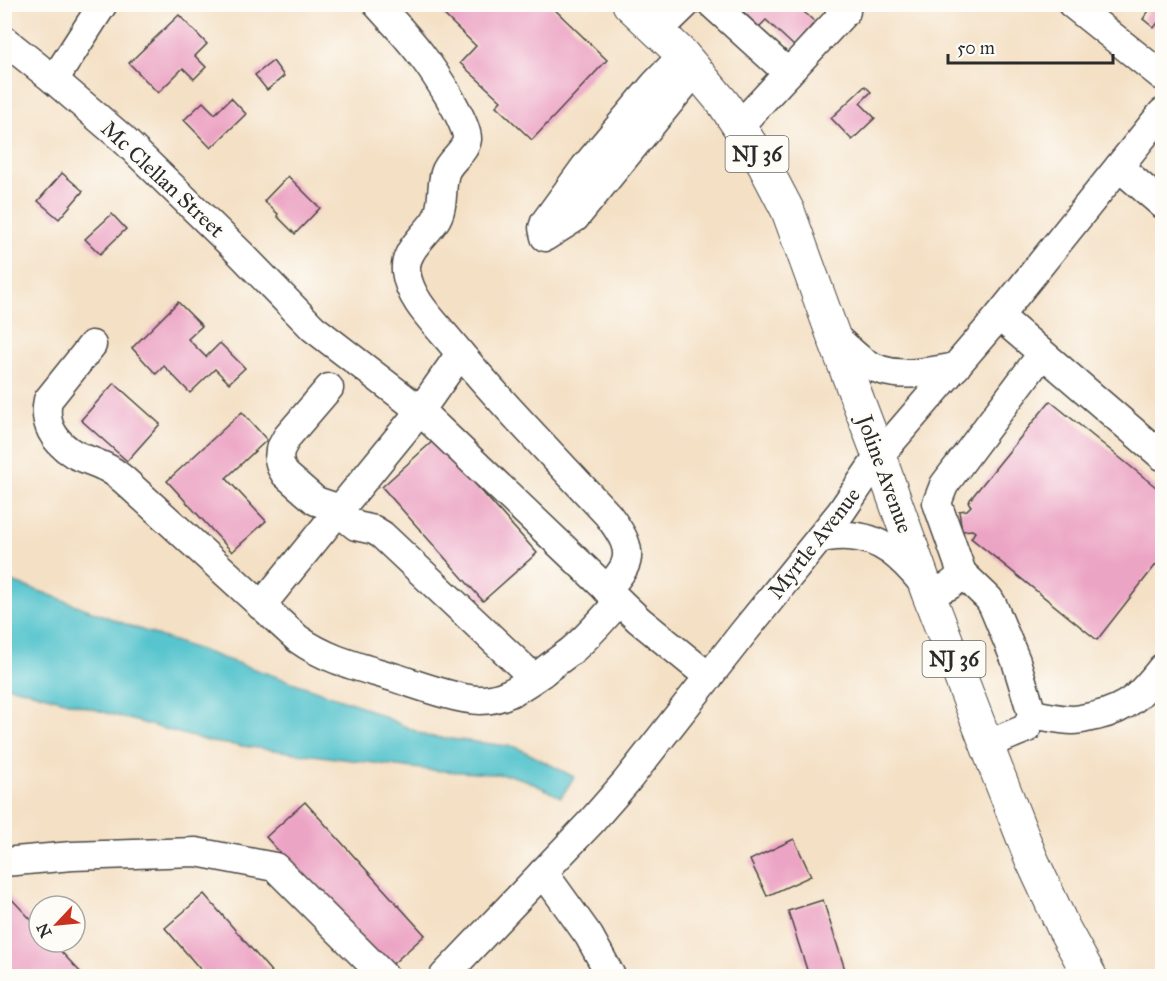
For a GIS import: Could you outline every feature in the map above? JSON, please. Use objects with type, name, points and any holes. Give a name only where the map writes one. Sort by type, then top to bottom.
[{"type":"main road","name":"Joline Avenue","points":[[630,5],[689,63],[724,104],[763,163],[788,211],[986,745],[1031,858],[1064,929],[1090,976]]},
{"type":"street","points":[[54,80],[104,4]]},
{"type":"street","points":[[92,345],[48,399],[47,421],[52,433],[76,455],[108,468],[124,480],[261,606],[314,651],[453,695],[477,700],[503,697],[518,690],[573,650],[613,596],[625,566],[627,547],[608,515],[474,371],[426,312],[409,283],[406,270],[408,259],[440,214],[445,172],[467,141],[466,130],[461,117],[422,55],[377,4]]},
{"type":"street","points":[[658,31],[686,4]]},
{"type":"street","points":[[712,4],[788,73]]},
{"type":"street","points":[[738,126],[846,11],[838,4]]},
{"type":"street","points":[[1072,4],[1162,76]]},
{"type":"street","name":"Mc Clellan Street","points":[[4,40],[123,139],[242,254],[313,328],[420,411],[639,620],[708,676]]},
{"type":"street","points":[[545,237],[543,228],[545,222],[585,167],[655,84],[689,63]]},
{"type":"street","name":"Myrtle Avenue","points":[[444,976],[626,782],[708,676],[841,512],[879,456],[999,316],[1162,113]]},
{"type":"street","points":[[1119,167],[1162,204]]},
{"type":"street","points":[[999,316],[1162,456]]},
{"type":"street","points":[[833,335],[863,361],[886,371],[907,375],[956,367]]},
{"type":"street","points":[[261,606],[420,411],[460,354]]},
{"type":"street","points":[[986,745],[1027,728],[1032,714],[1016,661],[993,606],[989,598],[962,573],[938,503],[944,485],[1042,354]]},
{"type":"street","points":[[329,387],[287,437],[280,450],[279,459],[285,474],[316,501],[331,506],[356,526],[374,530],[382,535],[534,678]]},
{"type":"street","points":[[820,538],[860,537],[890,549],[908,565],[927,590],[950,587],[962,573]]},
{"type":"street","points":[[1032,714],[1073,720],[1118,710],[1144,690],[1162,668]]},
{"type":"street","points":[[4,862],[72,856],[196,852],[275,867],[384,976]]},
{"type":"street","points":[[543,872],[589,936],[611,976]]},
{"type":"water","points":[[5,580],[358,705],[426,736],[516,747],[574,777],[561,797],[526,780],[509,775],[429,770],[211,742],[5,686]]},
{"type":"building","points":[[433,4],[549,4],[607,60],[532,140],[496,106],[501,101],[460,63],[476,46]]},
{"type":"building","points":[[735,4],[795,4],[815,22],[794,46],[766,20],[759,27]]},
{"type":"building","points":[[1145,4],[1162,4],[1162,17],[1154,28],[1143,19],[1150,9]]},
{"type":"building","points":[[179,15],[207,44],[195,56],[206,67],[194,79],[183,68],[158,93],[129,63]]},
{"type":"building","points":[[273,61],[284,76],[267,90],[255,75]]},
{"type":"building","points":[[865,86],[871,92],[860,103],[875,118],[852,140],[831,118]]},
{"type":"building","points":[[231,98],[246,114],[211,148],[184,120],[203,102],[215,114]]},
{"type":"building","points":[[62,173],[83,191],[59,219],[38,201]]},
{"type":"building","points":[[288,176],[320,208],[295,234],[264,201]]},
{"type":"building","points":[[112,214],[126,229],[100,254],[85,239]]},
{"type":"building","points":[[178,302],[202,326],[188,339],[206,357],[220,343],[245,368],[229,383],[215,369],[190,393],[164,366],[156,374],[132,348]]},
{"type":"building","points":[[114,383],[160,424],[127,461],[81,420]]},
{"type":"building","points":[[1050,401],[1162,492],[1162,557],[1097,640],[971,538],[975,532],[962,531],[959,511],[967,510],[971,506],[968,502]]},
{"type":"building","points":[[242,412],[267,440],[226,478],[266,521],[232,552],[167,481]]},
{"type":"building","points":[[435,439],[537,553],[483,601],[382,487]]},
{"type":"building","points":[[305,802],[425,935],[386,970],[266,837]]},
{"type":"building","points":[[794,839],[811,876],[767,896],[750,860]]},
{"type":"building","points":[[4,891],[27,915],[27,954],[63,954],[84,976],[12,976],[4,968]]},
{"type":"building","points":[[204,894],[275,976],[206,976],[165,928]]},
{"type":"building","points":[[823,900],[847,976],[809,976],[788,911]]}]
